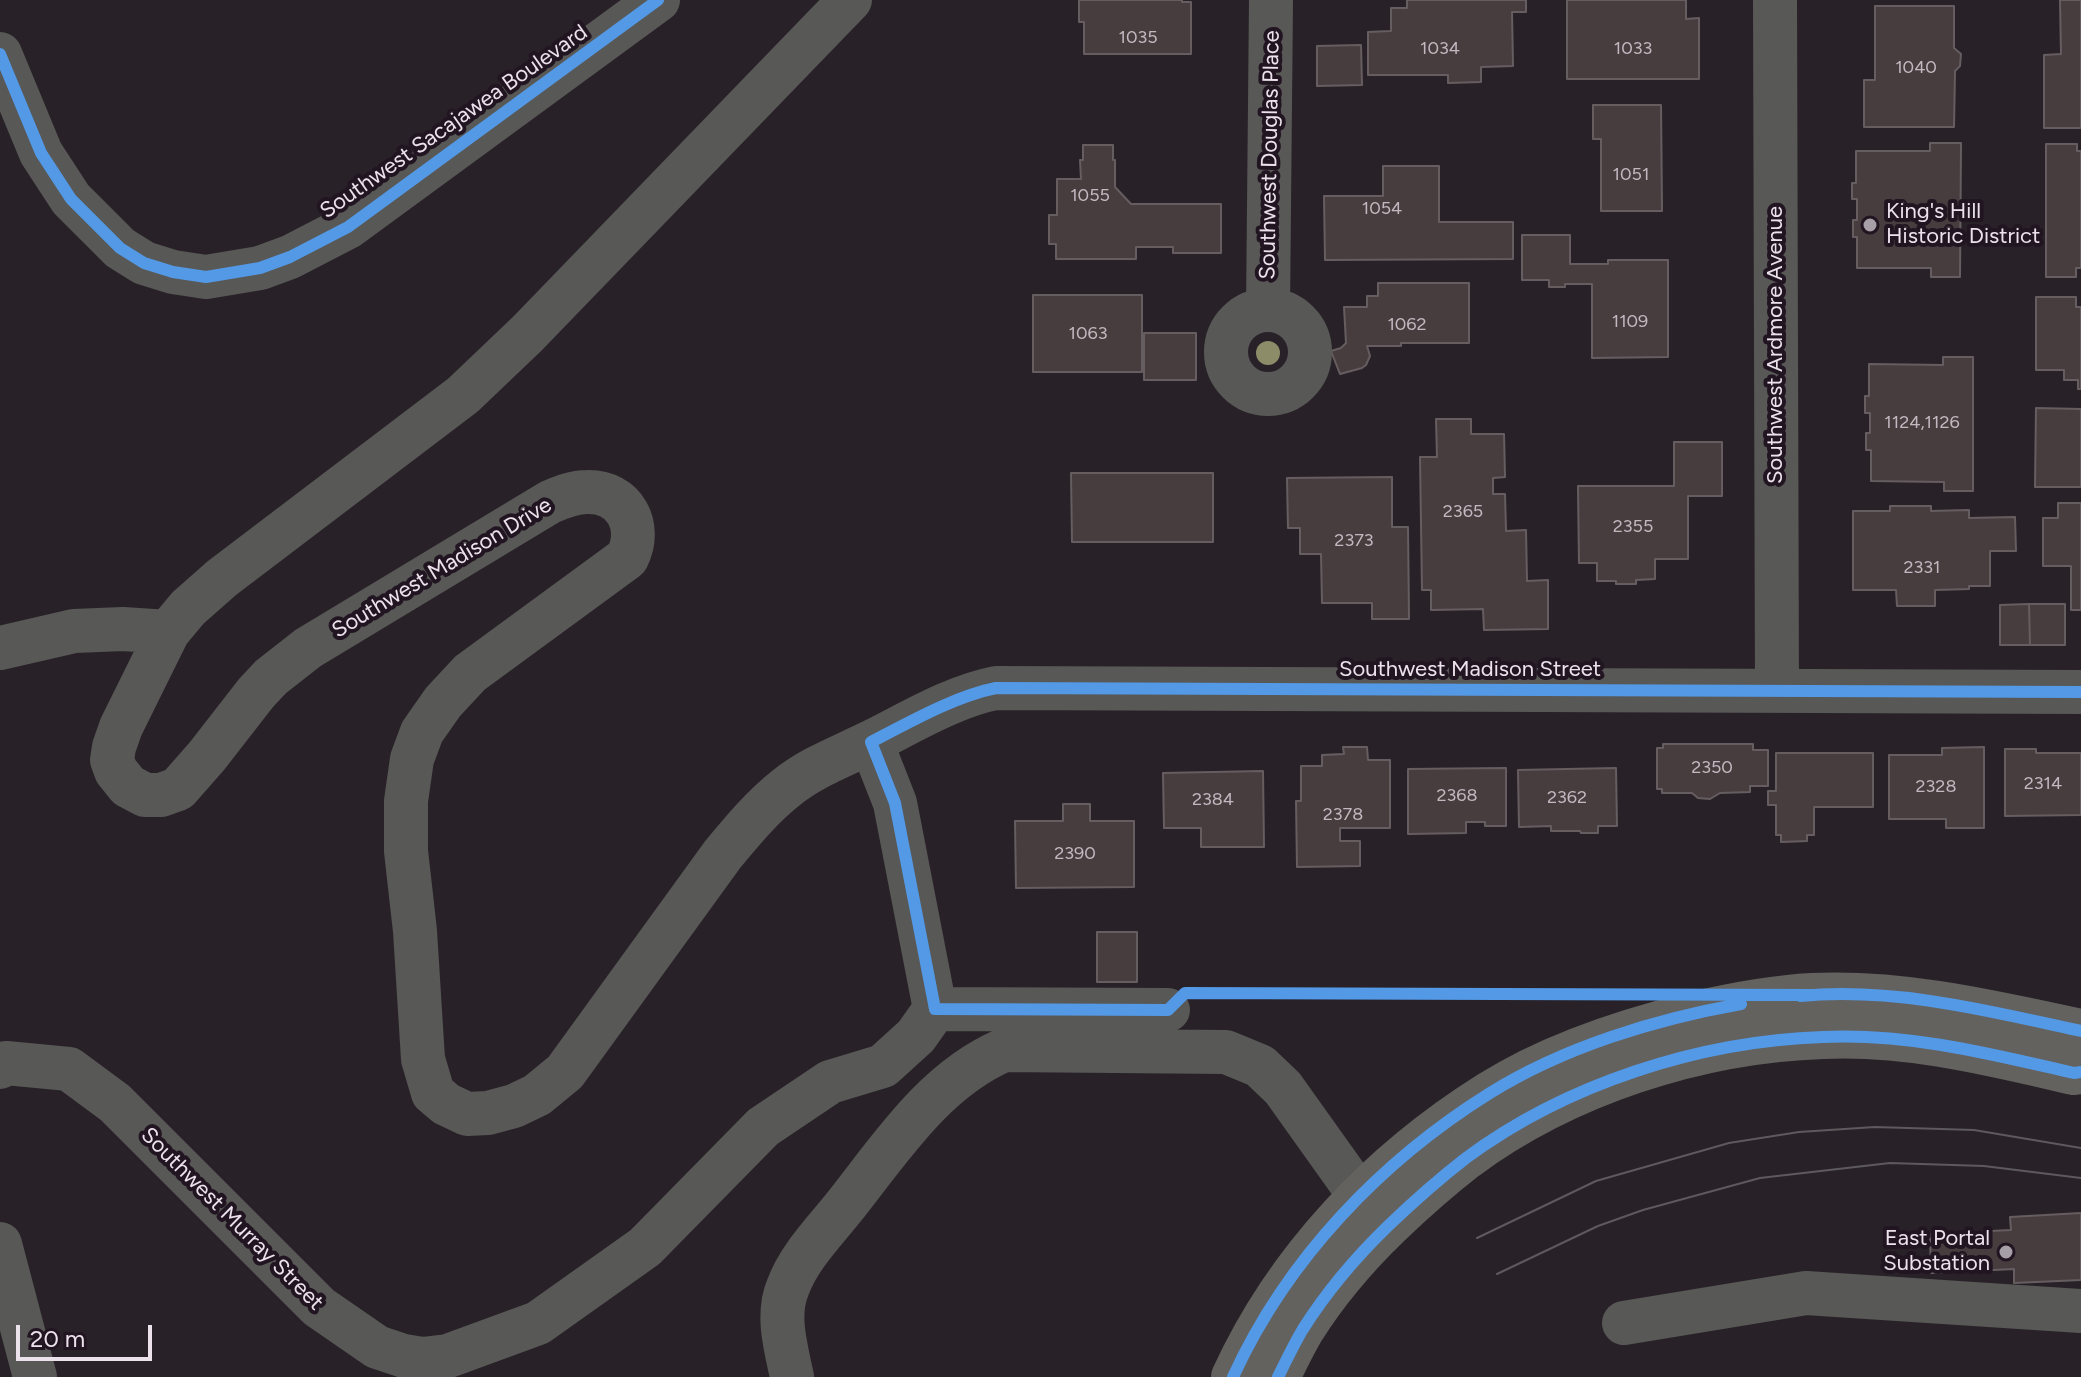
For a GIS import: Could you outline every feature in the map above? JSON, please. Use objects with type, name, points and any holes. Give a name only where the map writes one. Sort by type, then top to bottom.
[{"type":"main road","points":[[1233,1377],[1289,1279],[1320,1239],[1360,1196],[1419,1143],[1492,1092],[1574,1051],[1649,1024],[1767,1000],[1813,995],[1871,996],[1961,1005],[2081,1031]]},
{"type":"main road","points":[[1278,1377],[1303,1329],[1326,1295],[1359,1255],[1409,1206],[1466,1158],[1518,1124],[1586,1090],[1659,1063],[1714,1050],[1824,1036],[1934,1042],[2081,1072]]},
{"type":"street","name":"Southwest Sacajawea Boulevard","points":[[0,54],[41,153],[71,199],[120,248],[144,263],[206,277],[260,268],[290,257],[348,227],[658,0]]},
{"type":"street","name":"Southwest Madison Drive","points":[[850,0],[527,334],[463,395],[222,578],[188,608],[168,632],[121,727],[112,760],[128,786],[145,795],[161,795],[178,789],[256,693],[308,648],[550,502],[585,491],[603,493],[618,500],[628,512],[632,525],[633,545],[627,558],[470,673],[443,702],[422,732],[412,759],[406,801],[406,851],[415,931],[423,1059],[433,1093],[446,1104],[467,1114],[488,1113],[514,1106],[537,1095],[565,1072],[751,820],[788,786],[819,766],[871,742]]},
{"type":"street","name":"Southwest Douglas Place","points":[[1268,310],[1271,0]]},
{"type":"street","name":"Southwest Ardmore Avenue","points":[[1775,0],[1777,690]]},
{"type":"street","points":[[0,648],[74,631],[123,629],[168,632]]},
{"type":"street","name":"Southwest Madison Street","points":[[871,742],[925,714],[996,688],[2081,692]]},
{"type":"street","points":[[871,742],[895,803],[935,1009],[1168,1010]]},
{"type":"street","name":"Southwest Murray Street","points":[[0,1067],[6,1063],[69,1069],[115,1103],[319,1307],[377,1347],[422,1359],[448,1356],[538,1323],[645,1247],[763,1127],[830,1082],[883,1066],[916,1036],[935,1009]]},
{"type":"street","points":[[792,1377],[782,1317],[787,1288],[802,1259],[923,1108],[968,1070],[1004,1050],[1226,1052],[1260,1066],[1283,1088],[1360,1196]]},
{"type":"street","points":[[883,1066],[923,1108]]},
{"type":"street","points":[[0,1244],[35,1377]]},
{"type":"street","points":[[1624,1323],[1806,1293],[2081,1311]]},
{"type":"building","points":[[1079,0],[1191,2],[1191,54],[1084,54],[1084,22],[1079,22]]},
{"type":"building","points":[[1407,0],[1526,0],[1526,12],[1512,12],[1513,66],[1481,67],[1481,82],[1448,83],[1448,75],[1368,75],[1368,32],[1391,31],[1391,8],[1407,8]]},
{"type":"building","points":[[1567,0],[1686,0],[1686,19],[1699,18],[1699,79],[1567,79]]},
{"type":"building","points":[[2060,0],[2081,0],[2081,128],[2044,128],[2044,55],[2061,54]]},
{"type":"building","points":[[1875,6],[1954,6],[1954,48],[1961,54],[1960,66],[1955,71],[1954,127],[1864,127],[1864,80],[1875,80]]},
{"type":"building","points":[[1361,45],[1362,85],[1317,86],[1317,46]]},
{"type":"building","points":[[1593,105],[1661,105],[1662,211],[1601,211],[1601,139],[1593,139]]},
{"type":"building","points":[[1930,143],[1961,143],[1960,277],[1931,277],[1931,268],[1857,268],[1857,237],[1853,237],[1853,220],[1857,220],[1857,199],[1852,199],[1852,183],[1856,183],[1856,151],[1930,151]]},
{"type":"building","points":[[2046,144],[2077,144],[2077,151],[2081,151],[2081,268],[2076,268],[2076,277],[2046,277]]},
{"type":"building","points":[[1083,145],[1113,145],[1115,187],[1131,204],[1221,204],[1221,253],[1173,253],[1173,247],[1136,247],[1136,259],[1056,259],[1056,244],[1049,244],[1049,215],[1057,215],[1057,179],[1081,179]]},
{"type":"building","points":[[1383,166],[1439,166],[1439,222],[1513,222],[1513,259],[1325,260],[1324,196],[1383,196]]},
{"type":"building","points":[[1522,235],[1570,235],[1570,264],[1608,264],[1608,260],[1668,260],[1668,357],[1592,358],[1592,284],[1549,287],[1549,280],[1522,280]]},
{"type":"building","points":[[1378,283],[1469,283],[1469,343],[1367,346],[1370,356],[1366,365],[1340,374],[1331,351],[1346,343],[1344,307],[1367,307],[1367,296],[1378,296]]},
{"type":"building","points":[[1033,295],[1142,295],[1142,372],[1033,372]]},
{"type":"building","points":[[2036,297],[2076,297],[2076,307],[2081,307],[2081,389],[2078,389],[2078,380],[2064,380],[2064,370],[2036,370]]},
{"type":"building","points":[[1144,333],[1196,333],[1196,380],[1144,380]]},
{"type":"building","points":[[1943,357],[1973,357],[1973,491],[1944,491],[1944,482],[1871,481],[1871,450],[1866,450],[1870,413],[1865,413],[1865,396],[1869,396],[1869,364],[1943,365]]},
{"type":"building","points":[[2036,408],[2081,409],[2081,487],[2035,487]]},
{"type":"building","points":[[1436,419],[1471,419],[1471,434],[1504,434],[1505,477],[1493,478],[1493,494],[1505,494],[1506,531],[1526,530],[1527,581],[1548,580],[1548,629],[1484,630],[1483,609],[1431,610],[1431,590],[1422,590],[1420,457],[1437,457]]},
{"type":"building","points":[[1674,442],[1722,442],[1722,496],[1688,496],[1688,559],[1655,559],[1655,579],[1636,580],[1636,584],[1597,581],[1597,563],[1579,563],[1578,486],[1674,486]]},
{"type":"building","points":[[1071,473],[1213,473],[1213,542],[1072,542]]},
{"type":"building","points":[[1392,477],[1392,527],[1408,527],[1409,619],[1372,619],[1372,603],[1322,603],[1321,554],[1300,554],[1300,528],[1288,528],[1287,478]]},
{"type":"building","points":[[2058,503],[2081,503],[2081,610],[2071,610],[2071,566],[2043,566],[2043,518],[2058,518]]},
{"type":"building","points":[[1890,506],[1931,506],[1931,511],[1969,510],[1969,518],[2015,517],[2016,551],[1990,551],[1990,586],[1935,590],[1935,606],[1897,606],[1896,590],[1853,590],[1853,511],[1890,511]]},
{"type":"building","points":[[2029,604],[2065,604],[2065,645],[2030,645]]},
{"type":"building","points":[[2029,604],[2030,645],[2000,645],[2000,605]]},
{"type":"building","points":[[1663,744],[1753,744],[1753,750],[1768,750],[1768,786],[1750,786],[1750,792],[1720,793],[1710,799],[1698,798],[1692,793],[1662,793],[1662,789],[1657,789],[1657,748],[1663,748]]},
{"type":"building","points":[[1343,747],[1367,747],[1368,760],[1390,760],[1390,828],[1340,828],[1340,841],[1360,841],[1360,866],[1297,867],[1296,801],[1301,801],[1301,766],[1322,766],[1322,755],[1344,754]]},
{"type":"building","points":[[1984,747],[1984,828],[1946,828],[1946,819],[1889,819],[1889,755],[1942,755],[1942,748]]},
{"type":"building","points":[[2005,749],[2081,753],[2081,815],[2005,816]]},
{"type":"building","points":[[1776,753],[1873,753],[1873,807],[1814,807],[1814,835],[1807,835],[1807,841],[1781,842],[1781,835],[1776,835],[1776,805],[1768,805],[1768,791],[1776,791]]},
{"type":"building","points":[[1506,768],[1506,826],[1466,822],[1466,833],[1408,834],[1408,769]]},
{"type":"building","points":[[1616,768],[1617,826],[1598,826],[1598,833],[1551,831],[1551,826],[1519,827],[1518,770]]},
{"type":"building","points":[[1263,771],[1264,847],[1201,847],[1201,828],[1164,828],[1163,773]]},
{"type":"building","points":[[1063,804],[1090,804],[1090,821],[1134,821],[1134,887],[1016,888],[1015,821],[1063,821]]},
{"type":"building","points":[[1097,932],[1137,932],[1137,982],[1097,982]]},
{"type":"building","name":"East Portal Substation","points":[[2081,1213],[2081,1280],[2014,1283],[2014,1269],[1931,1273],[1930,1234],[2011,1230],[2010,1217]]},
{"type":"tram line","points":[[1477,1238],[1596,1181],[1729,1143],[1799,1132],[1875,1127],[1974,1130],[2081,1148]]},
{"type":"tram line","points":[[1497,1274],[1598,1226],[1643,1210],[1760,1178],[1890,1163],[1984,1166],[2081,1178]]},
{"type":"cycle path","points":[[0,54],[41,153],[71,199],[120,248],[144,263],[206,277],[260,268],[290,257],[348,227],[658,0]]},
{"type":"cycle path","points":[[1813,995],[1185,993],[1168,1010],[935,1009],[895,803],[871,742],[948,704],[996,688],[2081,692]]},
{"type":"cycle path","points":[[1800,996],[1836,994],[1906,998],[2081,1031]]},
{"type":"cycle path","points":[[1233,1377],[1255,1334],[1309,1253],[1375,1182],[1411,1149],[1450,1120],[1519,1077],[1580,1049],[1676,1018],[1741,1004]]},
{"type":"cycle path","points":[[1278,1377],[1303,1329],[1332,1288],[1407,1208],[1466,1158],[1505,1132],[1590,1088],[1636,1071],[1729,1047],[1823,1037],[1918,1042],[2081,1072]]},
{"type":"place","name":"King's Hill Historic District","points":[[1870,225]]},
{"type":"place","name":"East Portal Substation","points":[[2006,1252]]}]
